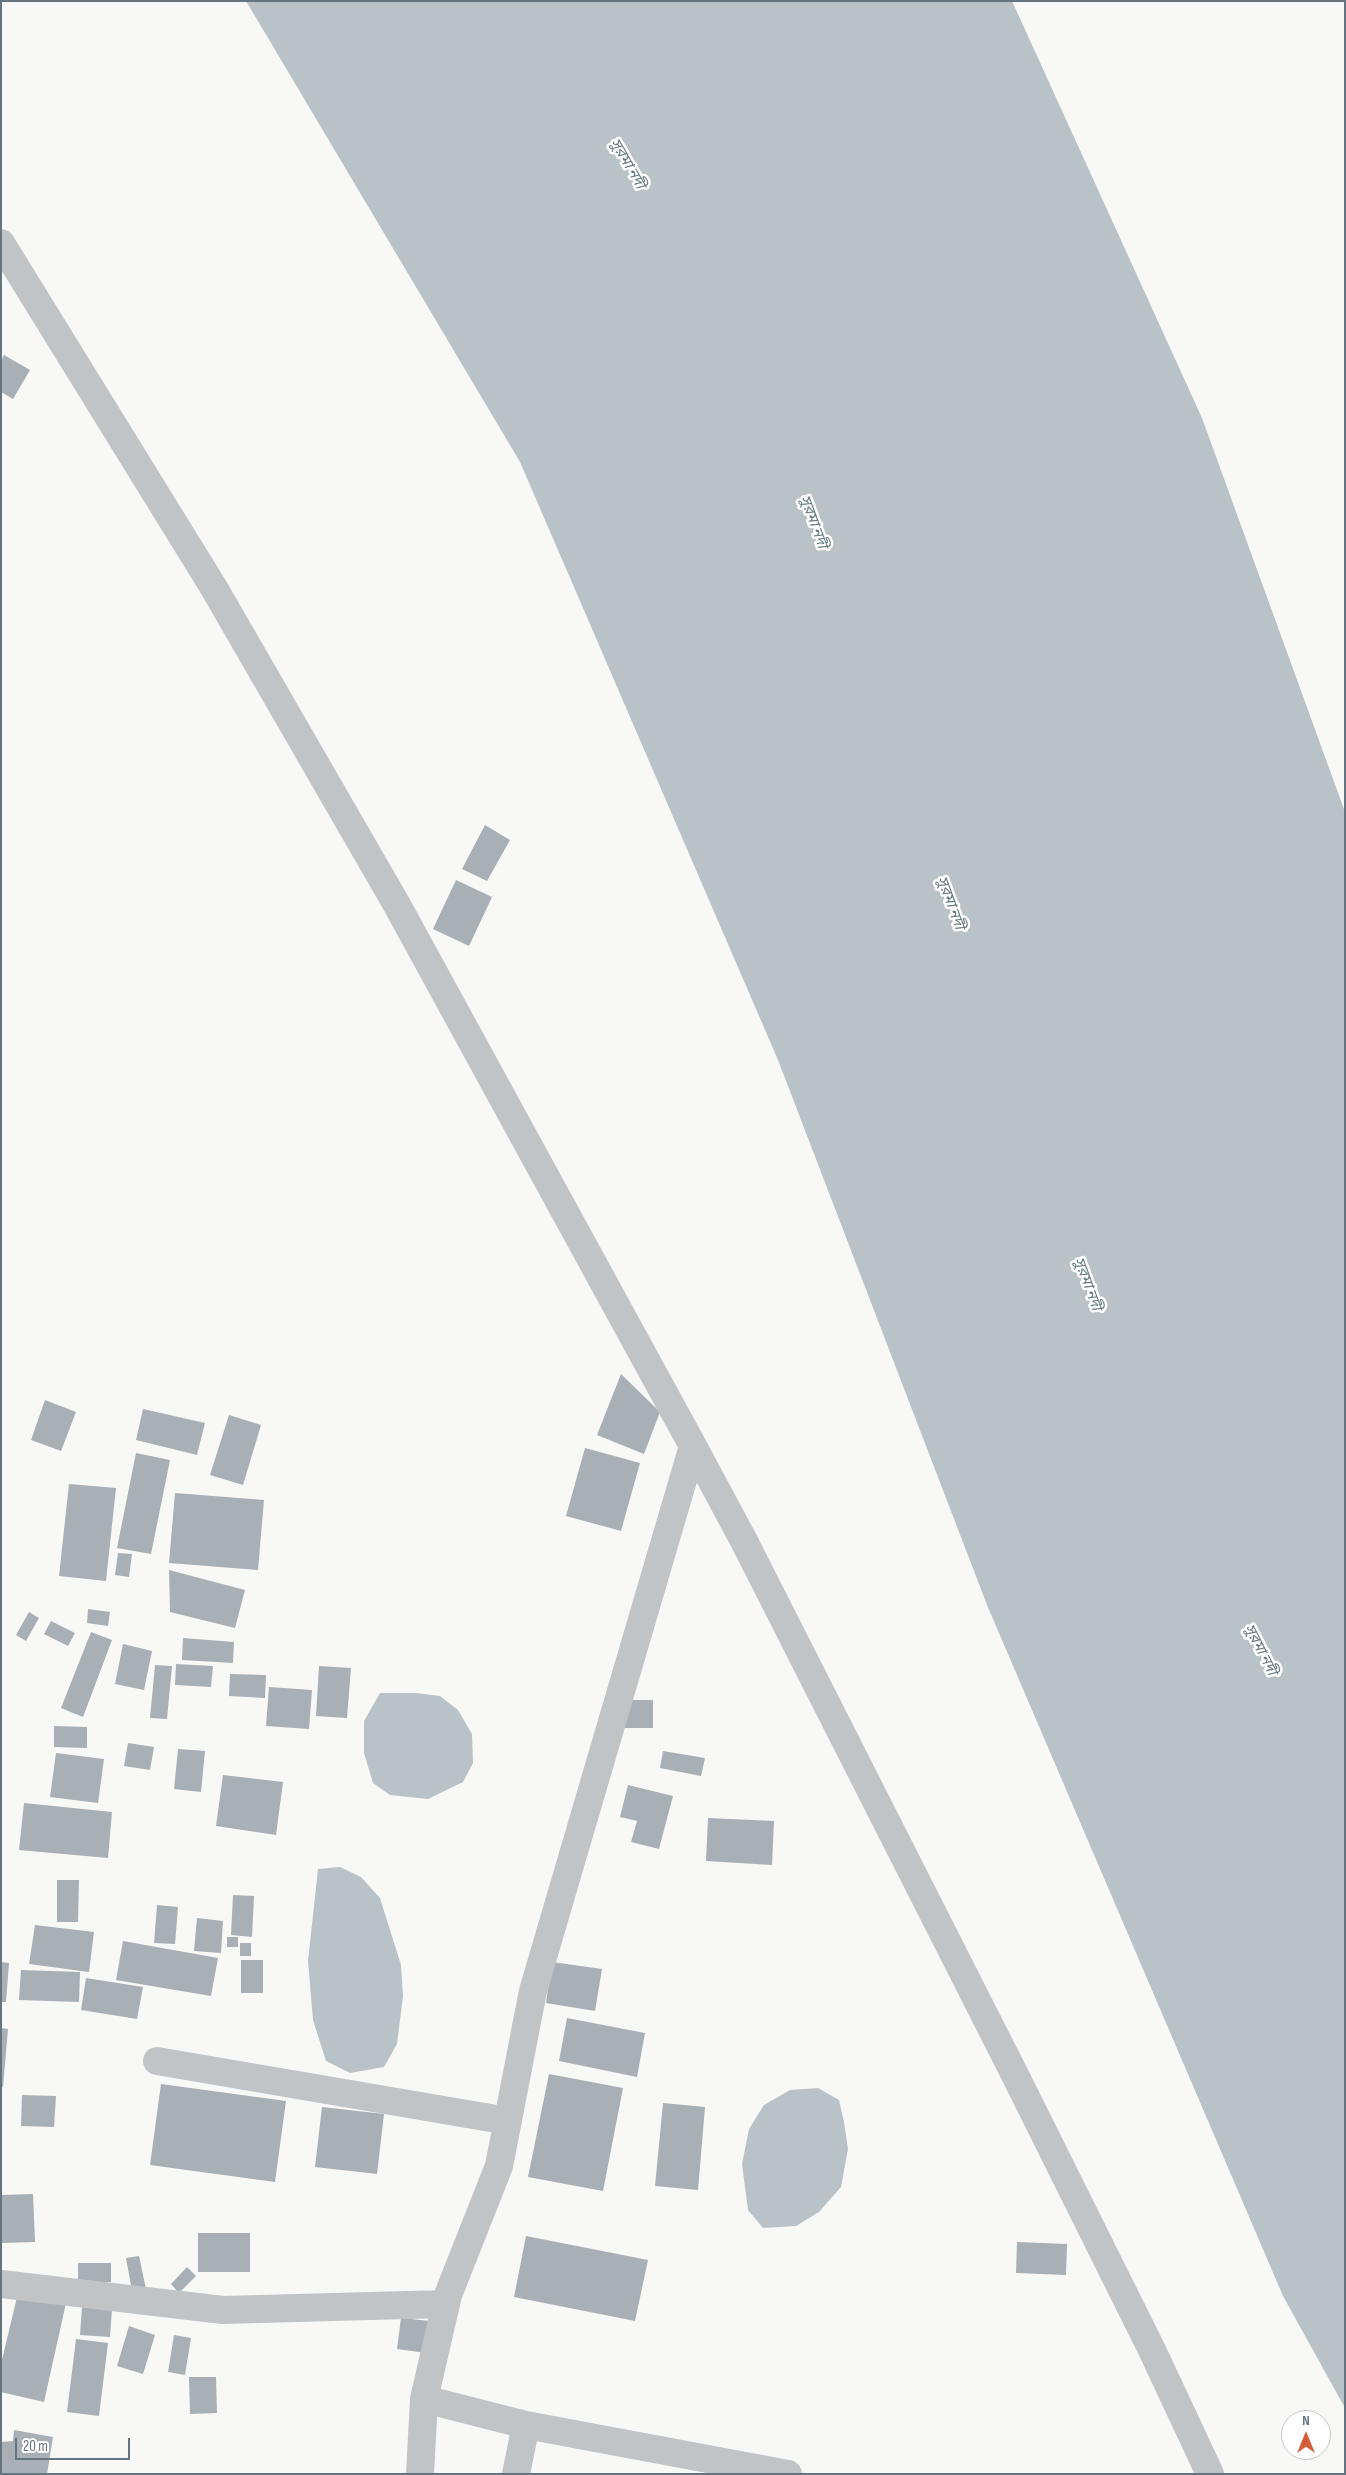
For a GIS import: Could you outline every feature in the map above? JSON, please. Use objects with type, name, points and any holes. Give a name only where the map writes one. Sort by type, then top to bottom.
[{"type":"street","points":[[1,243],[214,588],[387,888],[693,1446],[753,1559],[1015,2075],[1152,2350],[1210,2474]]},
{"type":"street","points":[[420,2474],[424,2399],[445,2304],[499,2166],[533,1991],[693,1446]]},
{"type":"street","points":[[157,2061],[508,2121]]},
{"type":"street","points":[[1,2284],[223,2310],[445,2304]]},
{"type":"street","points":[[424,2399],[526,2425],[788,2474]]},
{"type":"street","points":[[516,2474],[526,2425]]},
{"type":"water","name":"সুরমা নদী","points":[[246,1],[1012,1],[1202,418],[1345,812],[1345,2408],[1283,2296],[987,1605],[778,1060],[520,462]]},
{"type":"water","points":[[380,1693],[416,1693],[440,1696],[458,1710],[472,1734],[473,1763],[463,1782],[428,1799],[390,1795],[373,1783],[364,1753],[364,1721]]},
{"type":"water","points":[[340,1867],[361,1877],[380,1898],[401,1965],[403,1996],[397,2044],[384,2067],[350,2073],[326,2061],[313,2020],[308,1961],[318,1869]]},
{"type":"water","points":[[818,2088],[839,2100],[848,2149],[841,2187],[819,2212],[796,2226],[763,2228],[748,2210],[742,2164],[749,2129],[764,2105],[790,2090]]},
{"type":"building","points":[[4,355],[30,370],[13,399],[1,392],[1,361]]},
{"type":"building","points":[[485,825],[510,840],[487,881],[462,869]]},
{"type":"building","points":[[456,880],[492,897],[469,946],[433,929]]},
{"type":"building","points":[[621,1374],[660,1412],[644,1454],[597,1435]]},
{"type":"building","points":[[45,1400],[76,1412],[61,1451],[31,1440]]},
{"type":"building","points":[[143,1409],[205,1423],[197,1455],[136,1440]]},
{"type":"building","points":[[229,1415],[261,1425],[243,1485],[210,1475]]},
{"type":"building","points":[[585,1448],[640,1463],[621,1531],[566,1516]]},
{"type":"building","points":[[136,1453],[170,1460],[151,1554],[117,1548]]},
{"type":"building","points":[[69,1484],[116,1488],[106,1581],[59,1576]]},
{"type":"building","points":[[175,1493],[264,1500],[258,1570],[169,1563]]},
{"type":"building","points":[[118,1553],[132,1554],[129,1577],[115,1575]]},
{"type":"building","points":[[169,1570],[245,1590],[235,1628],[170,1612]]},
{"type":"building","points":[[88,1609],[110,1612],[108,1626],[87,1623]]},
{"type":"building","points":[[29,1612],[39,1618],[26,1641],[16,1635]]},
{"type":"building","points":[[51,1621],[75,1633],[68,1646],[44,1634]]},
{"type":"building","points":[[91,1632],[112,1640],[83,1717],[61,1708]]},
{"type":"building","points":[[183,1638],[234,1642],[233,1663],[182,1660]]},
{"type":"building","points":[[123,1644],[152,1651],[144,1690],[115,1684]]},
{"type":"building","points":[[176,1664],[213,1666],[211,1687],[175,1685]]},
{"type":"building","points":[[155,1665],[172,1666],[167,1719],[150,1718]]},
{"type":"building","points":[[319,1666],[351,1668],[347,1718],[316,1716]]},
{"type":"building","points":[[230,1674],[266,1675],[265,1698],[229,1696]]},
{"type":"building","points":[[269,1687],[312,1690],[309,1729],[266,1726]]},
{"type":"building","points":[[623,1700],[653,1700],[653,1728],[623,1728]]},
{"type":"building","points":[[54,1726],[87,1727],[87,1748],[54,1747]]},
{"type":"building","points":[[128,1743],[154,1747],[150,1770],[124,1766]]},
{"type":"building","points":[[178,1749],[205,1751],[201,1792],[174,1789]]},
{"type":"building","points":[[663,1751],[705,1758],[701,1776],[660,1768]]},
{"type":"building","points":[[56,1753],[104,1759],[98,1803],[50,1797]]},
{"type":"building","points":[[223,1775],[283,1782],[276,1835],[216,1826]]},
{"type":"building","points":[[628,1785],[673,1796],[659,1849],[631,1842],[637,1821],[620,1817]]},
{"type":"building","points":[[24,1803],[112,1812],[108,1858],[19,1850]]},
{"type":"building","points":[[708,1818],[774,1821],[772,1865],[706,1861]]},
{"type":"building","points":[[57,1880],[79,1880],[78,1922],[57,1922]]},
{"type":"building","points":[[233,1895],[254,1896],[252,1937],[231,1935]]},
{"type":"building","points":[[157,1905],[178,1907],[175,1944],[154,1943]]},
{"type":"building","points":[[197,1918],[223,1921],[221,1953],[194,1951]]},
{"type":"building","points":[[35,1925],[94,1932],[89,1972],[29,1964]]},
{"type":"building","points":[[227,1937],[238,1937],[238,1947],[227,1947]]},
{"type":"building","points":[[123,1941],[218,1958],[211,1996],[116,1980]]},
{"type":"building","points":[[240,1943],[251,1943],[251,1956],[240,1956]]},
{"type":"building","points":[[241,1960],[263,1960],[263,1993],[241,1993]]},
{"type":"building","points":[[1,1962],[9,1963],[6,2002],[1,2002]]},
{"type":"building","points":[[552,1962],[602,1969],[595,2011],[546,2003]]},
{"type":"building","points":[[21,1970],[80,1972],[79,2002],[19,2000]]},
{"type":"building","points":[[86,1978],[143,1987],[137,2019],[81,2010]]},
{"type":"building","points":[[567,2018],[645,2033],[637,2077],[559,2061]]},
{"type":"building","points":[[1,2028],[8,2029],[3,2087],[1,2087]]},
{"type":"building","points":[[549,2074],[623,2088],[603,2191],[528,2177]]},
{"type":"building","points":[[161,2084],[286,2101],[275,2182],[150,2165]]},
{"type":"building","points":[[22,2095],[56,2096],[54,2127],[21,2126]]},
{"type":"building","points":[[663,2103],[705,2107],[698,2190],[655,2186]]},
{"type":"building","points":[[322,2107],[384,2114],[377,2174],[315,2167]]},
{"type":"building","points":[[33,2194],[35,2242],[1,2243],[1,2195]]},
{"type":"building","points":[[198,2233],[250,2233],[250,2272],[198,2272]]},
{"type":"building","points":[[526,2236],[648,2260],[635,2321],[514,2297]]},
{"type":"building","points":[[1017,2242],[1067,2244],[1066,2275],[1016,2273]]},
{"type":"building","points":[[139,2256],[146,2289],[132,2291],[126,2258]]},
{"type":"building","points":[[78,2263],[111,2263],[111,2282],[78,2283]]},
{"type":"building","points":[[187,2267],[196,2276],[179,2293],[171,2284]]},
{"type":"building","points":[[18,2293],[66,2303],[44,2402],[1,2392],[1,2364]]},
{"type":"building","points":[[82,2307],[112,2309],[110,2337],[80,2335]]},
{"type":"building","points":[[401,2318],[430,2321],[426,2353],[397,2349]]},
{"type":"building","points":[[129,2326],[155,2335],[143,2374],[117,2366]]},
{"type":"building","points":[[174,2335],[191,2338],[185,2375],[168,2372]]},
{"type":"building","points":[[76,2339],[108,2343],[99,2416],[67,2412]]},
{"type":"building","points":[[189,2377],[216,2377],[217,2413],[190,2414]]},
{"type":"building","points":[[14,2430],[53,2437],[47,2474],[1,2474],[1,2442],[13,2441]]}]
